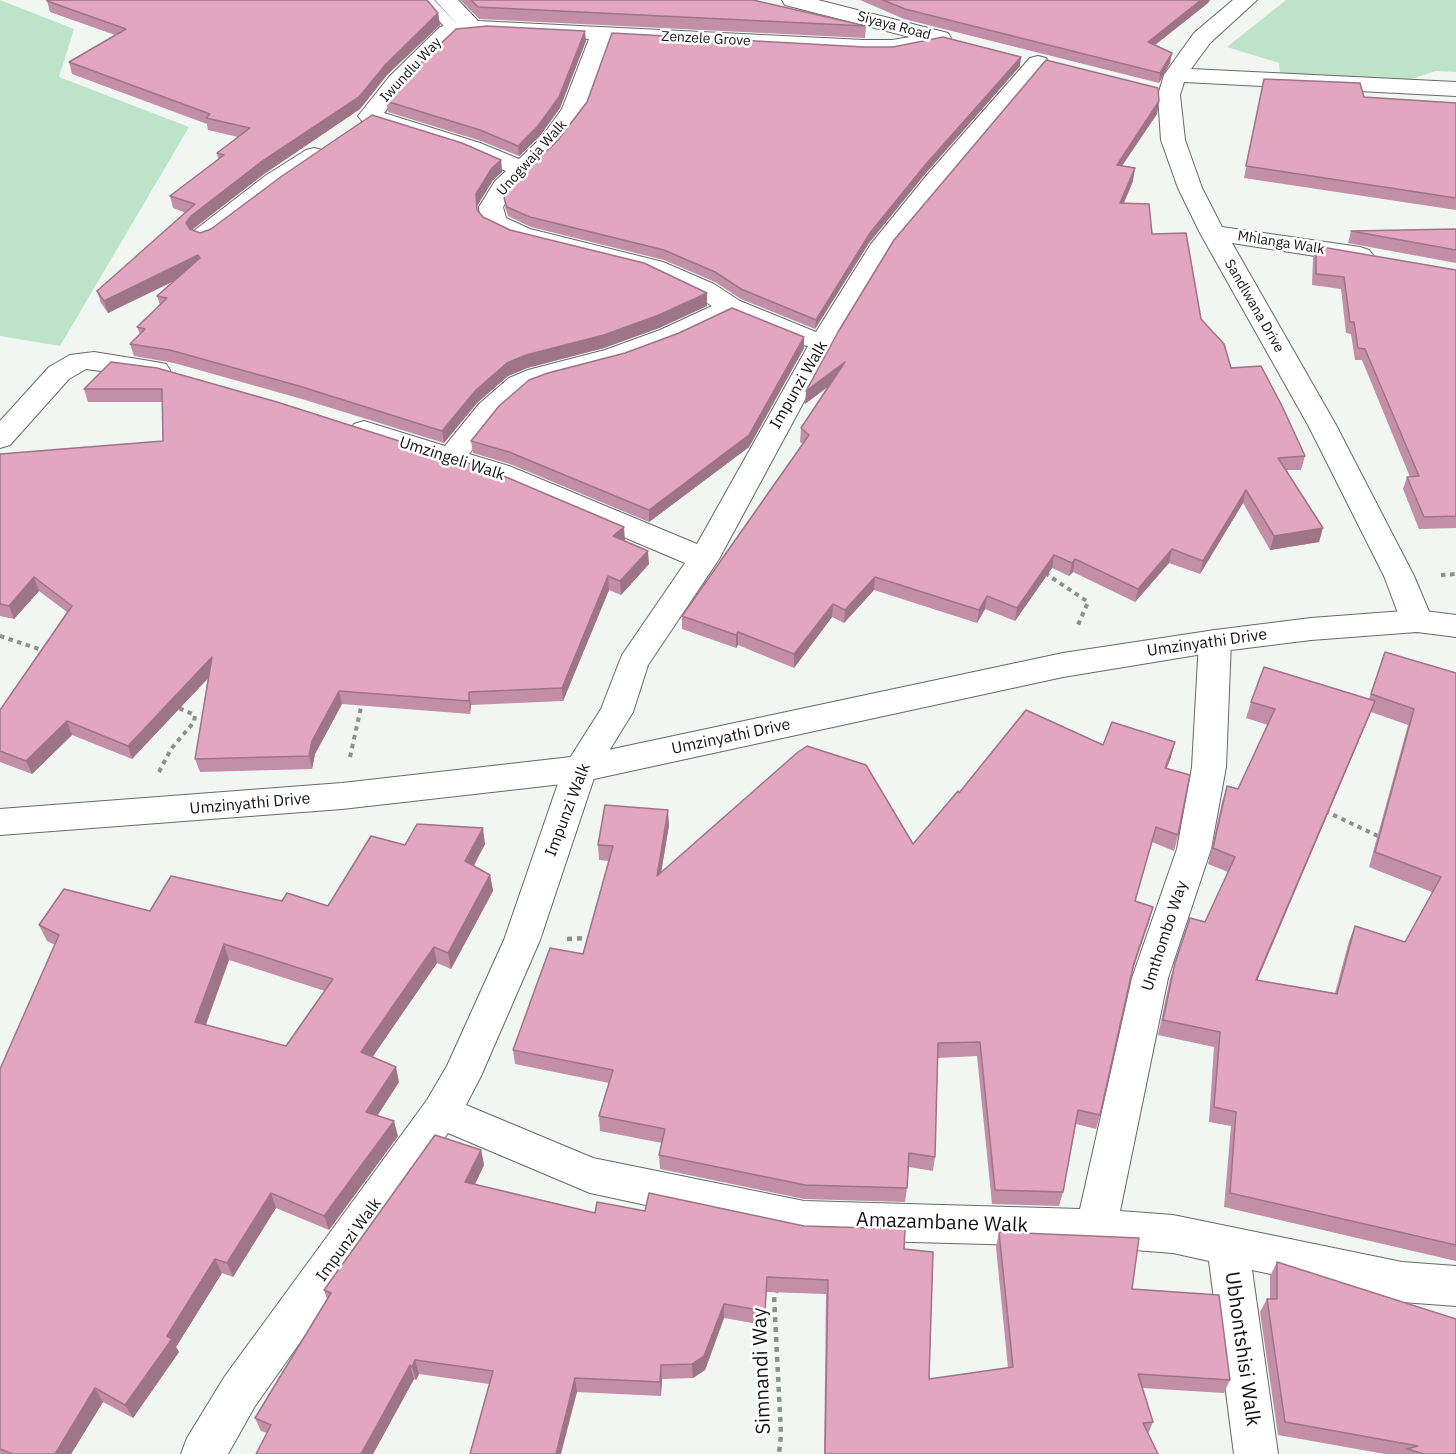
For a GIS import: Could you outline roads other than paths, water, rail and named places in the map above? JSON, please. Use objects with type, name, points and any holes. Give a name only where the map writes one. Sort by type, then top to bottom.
[{"type":"street","points":[[446,0],[463,28]]},
{"type":"street","name":"Siyaya Road","points":[[793,0],[962,44]]},
{"type":"street","points":[[1164,87],[1202,38],[1246,0]]},
{"type":"street","name":"Zenzele Grove","points":[[463,28],[864,48],[892,47],[940,38]]},
{"type":"street","name":"Iwundlu Way","points":[[352,129],[443,35],[463,28]]},
{"type":"street","name":"Unogwaja Walk","points":[[602,34],[573,110],[549,143],[504,186],[491,207],[494,222],[521,235],[654,267],[698,286],[731,306],[822,344]]},
{"type":"street","name":"Impunzi Walk","points":[[203,1454],[240,1391],[441,1112],[462,1076],[522,940],[580,769],[617,712],[633,663],[704,559],[822,344],[880,249],[936,180],[1038,63]]},
{"type":"street","points":[[1164,87],[1456,89]]},
{"type":"street","name":"Sandlwana Drive","points":[[1164,87],[1173,140],[1190,188],[1322,426],[1399,576],[1417,621]]},
{"type":"street","points":[[204,235],[274,181],[352,129]]},
{"type":"street","name":"Iwundlu Way","points":[[352,129],[472,148],[522,169]]},
{"type":"street","name":"Mhlanga Walk","points":[[1213,233],[1388,260]]},
{"type":"street","points":[[451,457],[489,410],[519,384],[538,376],[615,356],[669,336],[731,306]]},
{"type":"street","points":[[0,439],[59,374],[80,361],[94,360],[174,374]]},
{"type":"street","name":"Umzingeli Walk","points":[[335,421],[499,473],[704,559]]},
{"type":"street","name":"Umzinyathi Drive","points":[[0,822],[342,796],[580,769],[1063,665],[1215,641],[1311,629],[1417,621],[1456,626]]},
{"type":"street","name":"Umthombo Way","points":[[1096,1228],[1150,978],[1194,849],[1209,767],[1215,641]]},
{"type":"street","name":"Amazambane Walk","points":[[441,1112],[590,1175],[804,1220],[1096,1228],[1173,1234],[1402,1282],[1456,1287]]},
{"type":"street","name":"Ubhontshisi Walk","points":[[1228,1245],[1256,1454]]},
{"type":"lane","points":[[427,0],[463,28]]}]
